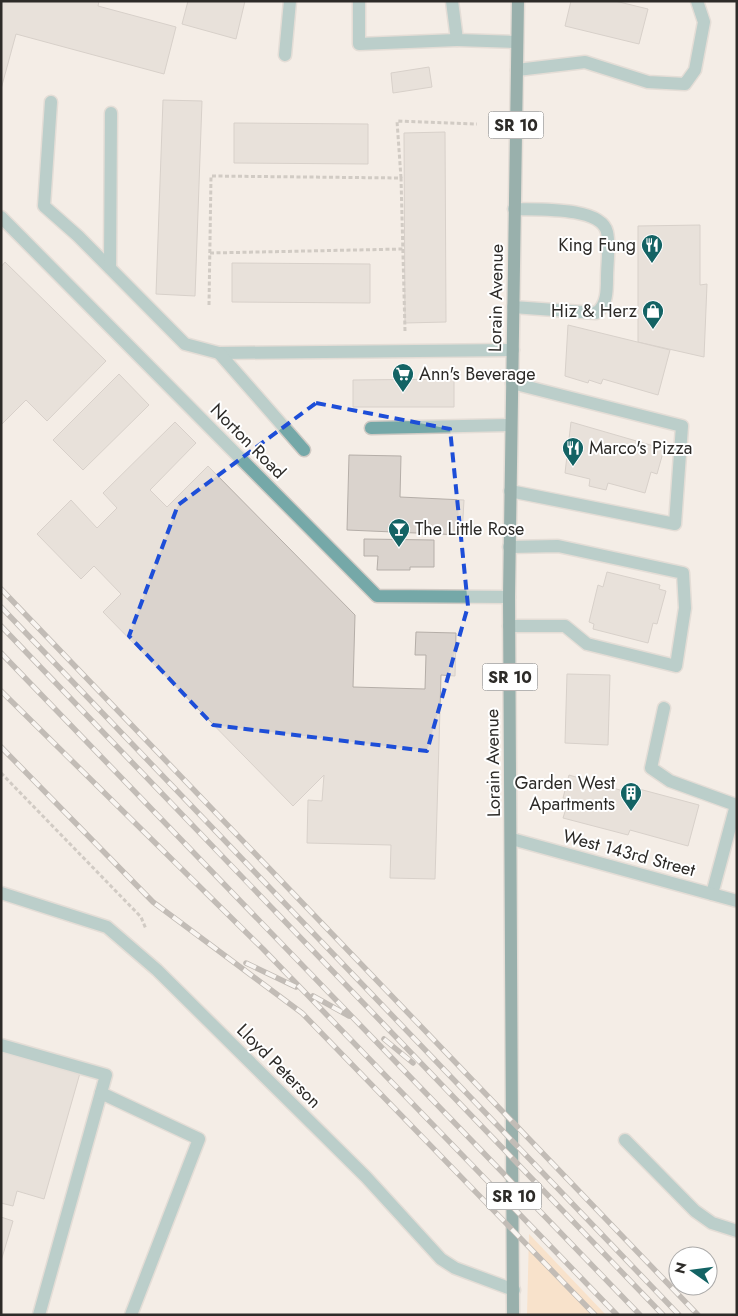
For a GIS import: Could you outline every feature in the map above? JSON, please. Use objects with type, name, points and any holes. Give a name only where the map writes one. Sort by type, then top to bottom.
[{"type":"main road","name":"Lorain Avenue","points":[[513,1315],[509,547],[518,1]]},
{"type":"street","points":[[285,55],[290,1]]},
{"type":"street","points":[[358,1],[359,44],[457,40],[517,42]]},
{"type":"street","points":[[452,1],[457,40]]},
{"type":"street","points":[[517,70],[585,62],[648,82],[685,84],[695,70],[704,22],[698,1]]},
{"type":"street","points":[[51,102],[44,206],[110,268],[184,344],[219,352],[513,350]]},
{"type":"street","points":[[110,268],[111,113]]},
{"type":"street","points":[[513,307],[596,313],[601,310],[605,300],[607,280],[607,231],[603,224],[582,213],[514,209]]},
{"type":"street","name":"Norton Road","points":[[1,217],[377,596],[509,597]]},
{"type":"street","points":[[219,352],[304,450]]},
{"type":"street","points":[[510,491],[675,524],[682,426],[512,383]]},
{"type":"street","points":[[371,428],[511,425]]},
{"type":"street","points":[[509,547],[558,546],[683,573],[685,608],[676,666],[587,644],[564,626],[509,626]]},
{"type":"street","points":[[664,708],[651,768],[670,781],[736,805],[712,894]]},
{"type":"street","name":"West 143rd Street","points":[[512,839],[737,901]]},
{"type":"street","name":"Lloyd Peterson","points":[[1,893],[107,927],[157,970],[366,1177],[441,1259],[455,1268],[514,1290]]},
{"type":"street","points":[[1,1045],[106,1075],[39,1315]]},
{"type":"street","points":[[101,1093],[199,1139],[131,1315]]},
{"type":"street","points":[[625,1140],[695,1211],[712,1223],[737,1231]]},
{"type":"path","points":[[405,331],[401,178],[396,122],[477,124]]},
{"type":"path","points":[[209,305],[211,176],[401,178]]},
{"type":"path","points":[[210,253],[403,249]]},
{"type":"path","points":[[1,773],[141,917],[146,929]]},
{"type":"highlighted area","points":[[316,403],[450,429],[468,606],[427,751],[213,725],[129,636],[178,505]]},
{"type":"shaded area","points":[[529,1234],[606,1315],[527,1315]]},
{"type":"building","points":[[1,1],[99,1],[98,6],[176,27],[164,74],[16,34],[1,89]]},
{"type":"building","points":[[188,1],[245,1],[236,39],[182,24]]},
{"type":"building","points":[[571,1],[615,1],[648,9],[639,44],[565,26]]},
{"type":"building","points":[[429,67],[432,87],[393,93],[391,73]]},
{"type":"building","points":[[163,100],[202,101],[195,296],[156,294]]},
{"type":"building","points":[[234,123],[368,124],[368,164],[234,163]]},
{"type":"building","points":[[445,132],[446,322],[405,323],[404,133]]},
{"type":"building","points":[[700,225],[700,285],[707,284],[704,357],[638,342],[638,226]]},
{"type":"building","points":[[5,262],[106,361],[47,421],[26,400],[1,425],[1,267]]},
{"type":"building","points":[[232,263],[370,264],[370,303],[232,302]]},
{"type":"building","points":[[568,325],[670,350],[658,395],[603,379],[601,384],[589,380],[588,383],[565,376]]},
{"type":"building","points":[[119,374],[149,405],[83,470],[53,440]]},
{"type":"building","name":"Ann's Beverage","points":[[454,379],[454,407],[353,407],[353,380]]},
{"type":"building","points":[[175,422],[196,443],[150,490],[167,507],[208,466],[355,615],[353,687],[425,689],[426,655],[415,655],[416,632],[456,633],[455,676],[441,675],[435,879],[390,878],[391,845],[307,843],[308,800],[322,801],[324,775],[293,806],[103,612],[121,594],[94,566],[81,579],[37,534],[71,500],[97,528],[117,508],[103,493]]},
{"type":"building","points":[[571,422],[664,449],[657,474],[651,472],[645,493],[608,483],[606,490],[589,486],[590,479],[565,473]]},
{"type":"building","points":[[349,455],[401,456],[400,497],[464,500],[462,535],[347,530]]},
{"type":"building","name":"The Little Rose","points":[[364,539],[434,540],[434,567],[410,567],[410,570],[377,570],[378,556],[364,556]]},
{"type":"building","points":[[607,572],[660,585],[659,589],[666,591],[657,624],[653,623],[648,643],[593,629],[594,624],[589,622],[598,585],[603,587]]},
{"type":"building","name":"Garden West Apartments","points":[[567,674],[610,675],[608,745],[565,743]]},
{"type":"building","name":"Garden West Apartments","points":[[569,775],[637,795],[639,789],[699,805],[688,846],[630,830],[628,835],[563,818],[569,799],[563,798]]},
{"type":"building","points":[[1,1050],[80,1073],[44,1199],[17,1191],[13,1206],[1,1203]]},
{"type":"building","points":[[1,1217],[13,1221],[1,1261]]},
{"type":"railway","points":[[1,589],[698,1315]]},
{"type":"railway","points":[[1,607],[679,1315]]},
{"type":"railway","points":[[1,626],[663,1315]]},
{"type":"railway","points":[[1,653],[640,1315]]},
{"type":"railway","points":[[1,691],[263,949],[617,1315]]},
{"type":"railway","points":[[1,747],[153,902],[302,1013],[595,1315]]},
{"type":"railway","points":[[246,963],[296,987]]},
{"type":"railway","points":[[313,996],[349,1016]]},
{"type":"railway","points":[[384,1039],[413,1063]]},
{"type":"place","name":"King Fung","points":[[652,264]]},
{"type":"place","name":"Hiz & Herz","points":[[653,330]]},
{"type":"place","name":"Ann's Beverage","points":[[403,393]]},
{"type":"place","name":"Marco's Pizza","points":[[573,467]]},
{"type":"place","name":"The Little Rose","points":[[399,548]]},
{"type":"place","name":"Garden West Apartments","points":[[631,812]]}]
